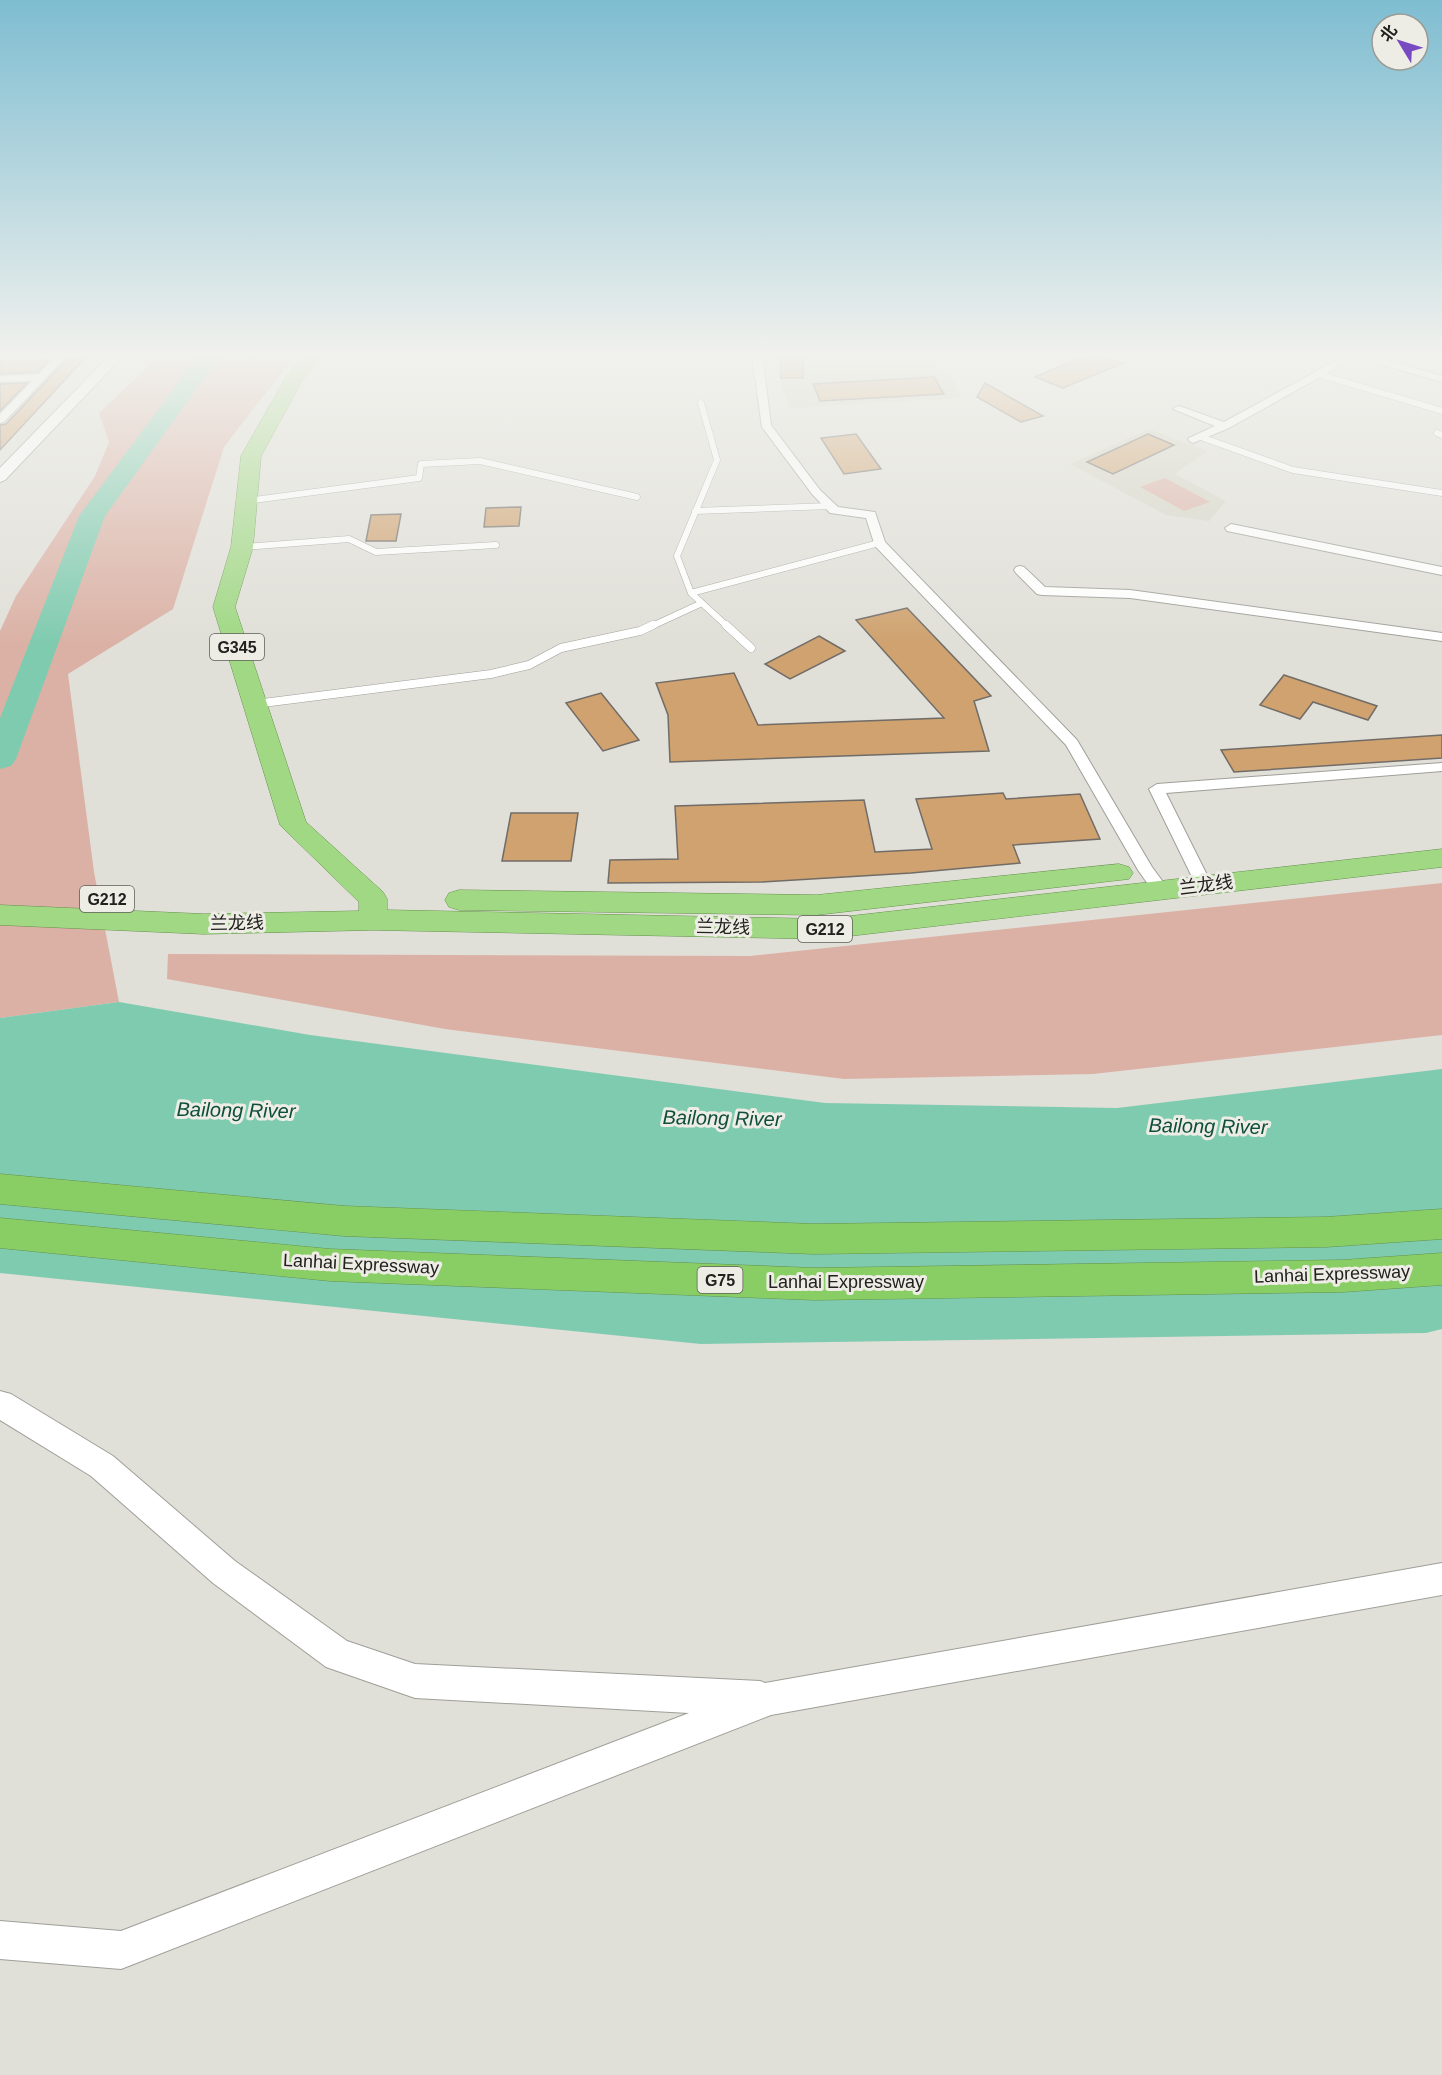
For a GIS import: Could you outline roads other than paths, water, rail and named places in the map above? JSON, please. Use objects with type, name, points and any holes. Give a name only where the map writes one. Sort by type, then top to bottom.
[{"type":"highway","name":"G345","points":[[253,452],[251,456],[242,547],[224,607],[294,825],[373,909]]},
{"type":"highway","name":"兰龙线","points":[[0,915],[373,909],[824,929],[1442,839]]},
{"type":"highway","name":"兰龙线","points":[[1198,875],[1442,858]]},
{"type":"highway","name":"兰龙线","points":[[0,896],[209,913]]},
{"type":"highway","points":[[0,1189],[344,1221],[814,1239],[1314,1232],[1442,1224]]},
{"type":"highway","name":"Lanhai Expressway","points":[[0,1233],[330,1265],[816,1284],[1343,1276],[1442,1269]]},
{"type":"street","points":[[0,477],[24,452]]},
{"type":"street","points":[[786,452],[816,492],[834,510],[871,515],[879,543],[1072,743],[1153,880]]},
{"type":"street","points":[[1231,528],[1442,571]]},
{"type":"street","points":[[1020,570],[1042,591],[1130,594],[1442,637]]},
{"type":"street","points":[[1198,875],[1157,789],[1442,767]]},
{"type":"street","points":[[0,1404],[102,1466],[224,1572],[338,1655],[415,1681],[625,1693],[771,1698]]},
{"type":"street","points":[[0,1940],[121,1950],[771,1698],[1442,1579]]},
{"type":"lane","points":[[715,452],[717,460],[677,556],[692,593],[751,648]]},
{"type":"lane","points":[[1236,452],[1293,471],[1442,493]]},
{"type":"lane","points":[[246,501],[418,478],[420,464],[480,461],[637,497]]},
{"type":"lane","points":[[695,511],[830,506]]},
{"type":"lane","points":[[242,547],[349,539],[376,552],[496,545]]},
{"type":"lane","points":[[692,593],[879,543]]},
{"type":"lane","points":[[255,704],[491,674],[529,665],[561,648],[640,631],[702,603]]},
{"type":"water","name":"Bailong River","points":[[119,1002],[310,1035],[825,1103],[1117,1108],[1442,1069],[1442,1329],[1426,1333],[701,1344],[0,1273],[0,1018]]},
{"type":"waterway","points":[[0,759],[92,516],[139,452]]}]
